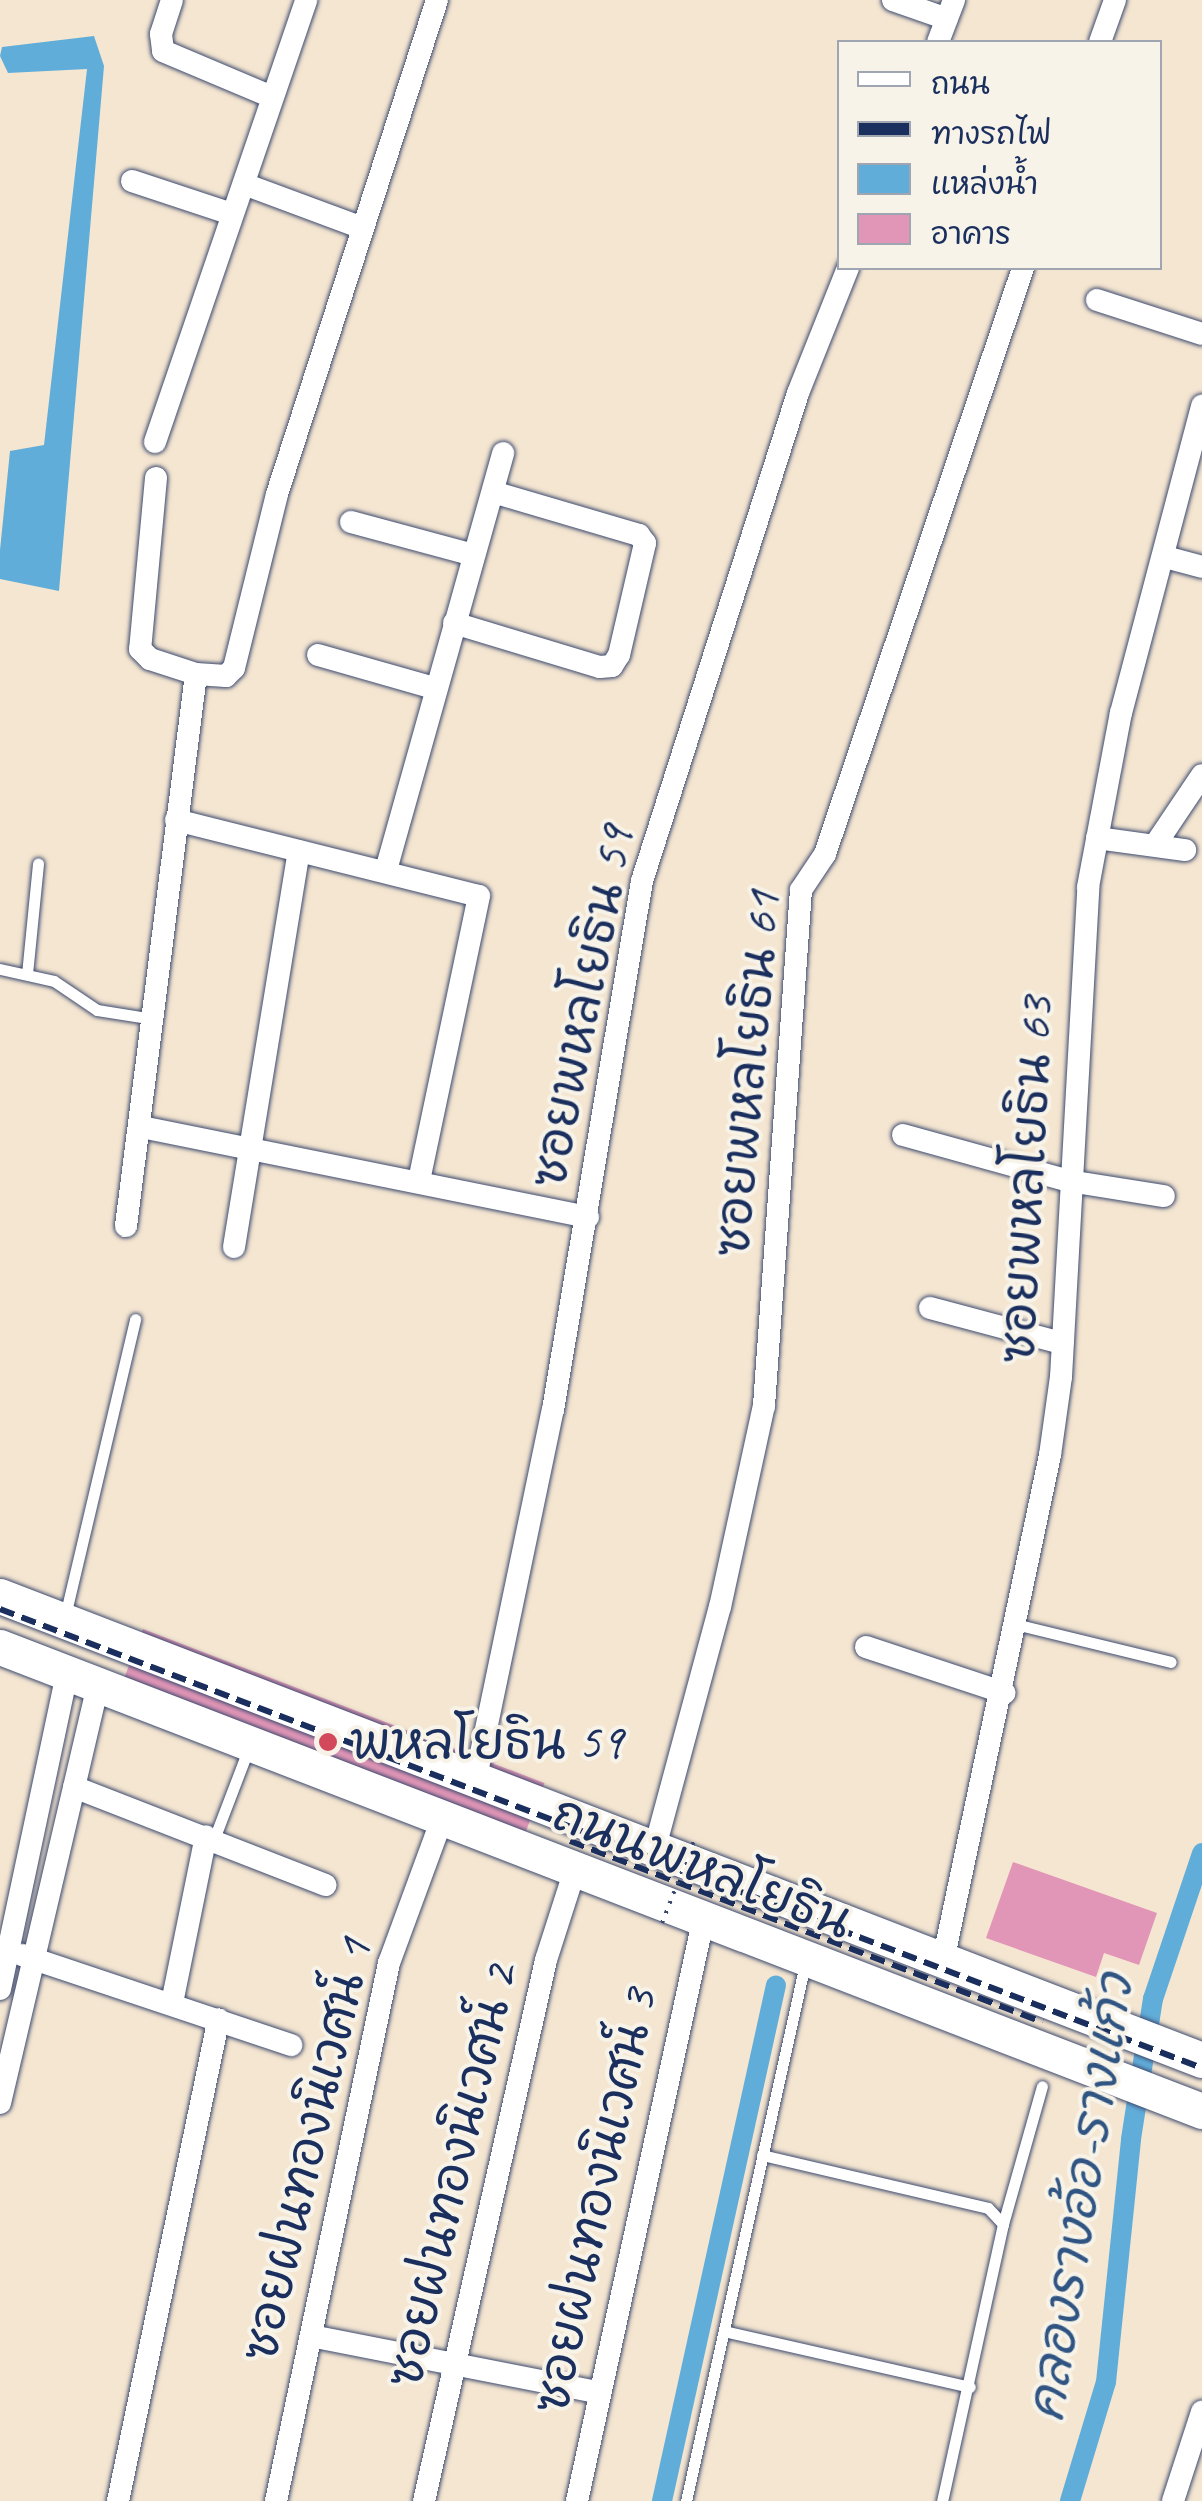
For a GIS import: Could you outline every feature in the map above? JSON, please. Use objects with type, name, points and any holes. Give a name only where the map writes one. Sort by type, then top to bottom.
[{"type":"main road","name":"ถนนพหลโยธิน","points":[[0,1596],[654,1852],[1188,2055]]},
{"type":"main road","name":"ถนนพหลโยธิน","points":[[0,1646],[441,1822],[1202,2111]]},
{"type":"main road","points":[[792,1955],[804,1908]]},
{"type":"street","points":[[172,0],[160,34],[163,51],[272,97]]},
{"type":"street","points":[[155,442],[306,0]]},
{"type":"street","points":[[156,478],[140,648],[150,659],[221,678],[234,668],[277,494],[437,0]]},
{"type":"street","points":[[894,0],[951,10],[939,40]]},
{"type":"street","points":[[1101,40],[1116,0]]},
{"type":"street","points":[[132,182],[232,214]]},
{"type":"street","points":[[244,184],[362,228]]},
{"type":"street","name":"ซอยพหลโยธิน 59","points":[[475,1782],[588,1217],[642,881],[798,393],[847,270]]},
{"type":"street","name":"ซอยพหลโยธิน 61","points":[[654,1852],[720,1607],[764,1406],[801,890],[826,854],[1022,270]]},
{"type":"street","points":[[1097,300],[1202,334]]},
{"type":"street","name":"ซอยพหลโยธิน 63","points":[[943,1961],[1019,1625],[1050,1455],[1062,1343],[1069,1182],[1097,838],[1121,713],[1202,406]]},
{"type":"street","points":[[386,870],[503,453]]},
{"type":"street","points":[[454,623],[600,668],[612,666],[619,654],[645,543],[639,536],[493,492]]},
{"type":"street","points":[[350,522],[474,555]]},
{"type":"street","points":[[1165,557],[1202,567]]},
{"type":"street","points":[[318,655],[434,688]]},
{"type":"street","points":[[126,1226],[196,674]]},
{"type":"street","points":[[1155,845],[1202,775]]},
{"type":"street","points":[[176,820],[470,889],[480,906],[420,1180]]},
{"type":"street","points":[[1097,838],[1185,850]]},
{"type":"street","points":[[234,1247],[300,851]]},
{"type":"street","points":[[141,1127],[420,1180],[588,1217]]},
{"type":"street","points":[[902,1135],[1069,1182],[1164,1196]]},
{"type":"street","points":[[930,1308],[1062,1343]]},
{"type":"street","points":[[866,1647],[1004,1693]]},
{"type":"street","points":[[0,2103],[74,1786],[82,1679]]},
{"type":"street","points":[[0,1990],[82,1679]]},
{"type":"street","points":[[74,1786],[326,1885]]},
{"type":"street","name":"ซอยฝนทองนิเวศน์ 1","points":[[276,2501],[389,1963],[441,1822]]},
{"type":"street","points":[[172,2003],[210,1837]]},
{"type":"street","name":"ซอยฝนทองนิเวศน์ 2","points":[[424,2501],[546,1960],[574,1873]]},
{"type":"street","name":"ซอยฝนทองนิเวศน์ 3","points":[[577,2501],[597,2392],[703,1921]]},
{"type":"street","points":[[9,1950],[291,2045]]},
{"type":"street","points":[[118,2501],[219,2019]]},
{"type":"street","points":[[311,2336],[597,2392]]},
{"type":"street","points":[[1173,2501],[1202,2412]]},
{"type":"lane","points":[[27,974],[38,864]]},
{"type":"lane","points":[[0,968],[54,982],[97,1010],[154,1019]]},
{"type":"lane","points":[[64,1621],[135,1319]]},
{"type":"lane","points":[[1019,1625],[1171,1662]]},
{"type":"lane","points":[[210,1837],[250,1746]]},
{"type":"lane","points":[[686,2501],[762,2155],[792,1955]]},
{"type":"lane","points":[[942,2501],[1003,2224],[1042,2086]]},
{"type":"lane","points":[[762,2155],[988,2208],[1003,2224]]},
{"type":"lane","points":[[724,2331],[970,2387]]},
{"type":"path","points":[[662,1923],[694,1841]]},
{"type":"water","points":[[94,36],[104,66],[59,591],[0,579],[0,550],[10,451],[44,445],[87,69],[8,73],[0,56],[2,47]]},
{"type":"building","points":[[143,1629],[544,1783],[516,1857],[115,1703]]},
{"type":"building","points":[[1013,1862],[1157,1913],[1139,1965],[1104,1953],[1096,1977],[986,1938]]},
{"type":"waterway","name":"คลองรางอ้อ-รางแก้ว","points":[[1070,2501],[1106,2382],[1131,2139],[1153,1999],[1202,1853]]},
{"type":"waterway","points":[[662,2501],[776,1985]]},
{"type":"railway","points":[[0,1609],[1202,2068]]},
{"type":"railway","points":[[570,1841],[1042,2022]]},
{"type":"place","name":"พหลโยธิน 59","points":[[328,1742]]}]
